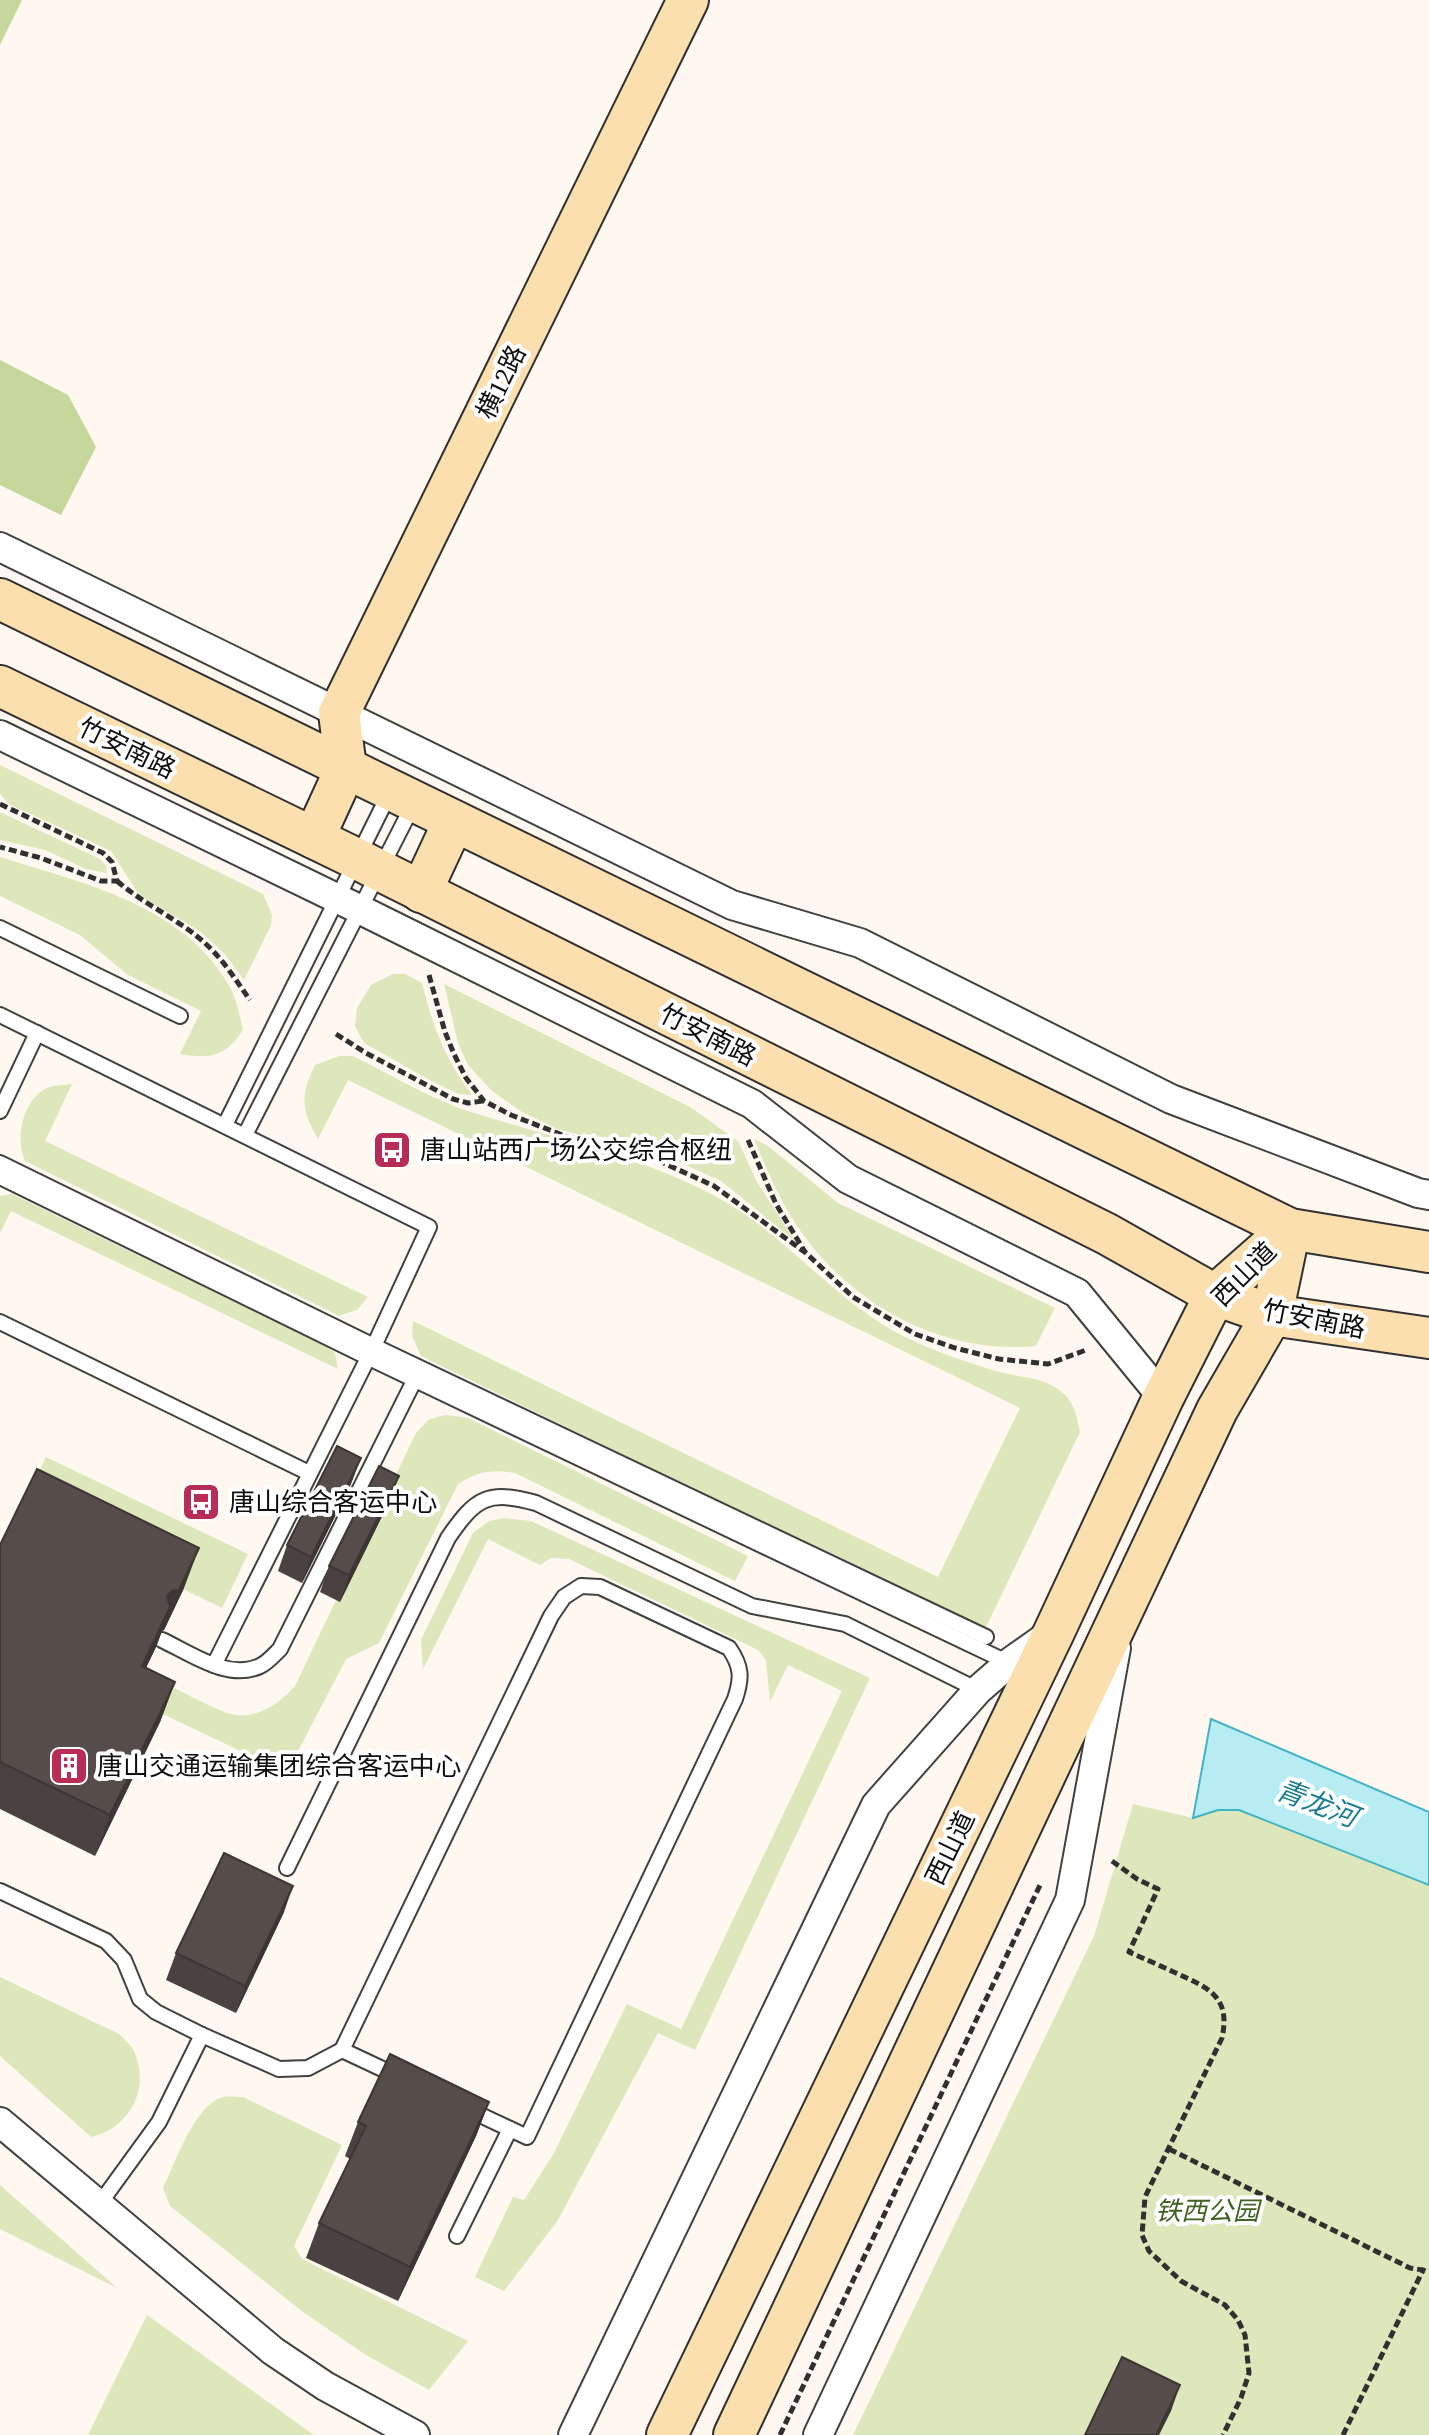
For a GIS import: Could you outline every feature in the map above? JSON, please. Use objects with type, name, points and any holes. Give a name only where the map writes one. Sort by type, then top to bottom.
[{"type":"main road","name":"横12路","points":[[339,713],[688,0]]},
{"type":"main road","points":[[0,599],[1290,1229],[1429,1252]]},
{"type":"main road","name":"竹安南路","points":[[0,686],[369,865],[1107,1234],[1215,1295],[1272,1315],[1429,1338]]},
{"type":"main road","points":[[314,838],[346,768],[339,713]]},
{"type":"main road","points":[[421,892],[454,821]]},
{"type":"main road","name":"西山道","points":[[667,2435],[1215,1295],[1290,1229]]},
{"type":"main road","name":"西山道","points":[[734,2435],[1124,1603],[1217,1410],[1272,1315],[1290,1229]]},
{"type":"street","points":[[0,547],[732,905],[860,943],[1171,1099],[1429,1195]]},
{"type":"street","points":[[0,735],[752,1104],[848,1179],[1077,1293],[1163,1398]]},
{"type":"street","points":[[818,2435],[1070,1900],[1124,1603]]},
{"type":"street","points":[[573,2435],[876,1805],[978,1690],[1009,1663],[1054,1632]]},
{"type":"street","points":[[0,2122],[273,2351],[325,2386],[415,2435]]},
{"type":"lane","points":[[225,1125],[349,904],[403,796]]},
{"type":"lane","points":[[245,1135],[349,904],[403,796]]},
{"type":"lane","points":[[0,928],[180,1016]]},
{"type":"lane","points":[[0,1015],[429,1227],[371,1351],[214,1665]]},
{"type":"lane","points":[[0,1111],[37,1033]]},
{"type":"lane","points":[[0,1163],[371,1351],[1009,1663]]},
{"type":"lane","points":[[0,1177],[371,1351]]},
{"type":"lane","points":[[0,1322],[309,1473]]},
{"type":"lane","points":[[418,1374],[986,1637]]},
{"type":"lane","points":[[162,1640],[214,1665],[239,1671],[261,1666],[280,1649],[418,1374]]},
{"type":"lane","points":[[287,1868],[448,1538],[463,1515],[484,1499],[506,1495],[536,1503],[752,1606],[845,1624],[978,1690]]},
{"type":"lane","points":[[0,1891],[106,1941],[124,1960],[140,1999],[156,2012],[279,2069],[308,2068],[342,2050],[551,1616],[564,1597],[581,1586],[600,1587],[729,1648],[740,1663],[742,1681],[729,1714],[527,2137],[342,2050]]},
{"type":"lane","points":[[98,2206],[159,2122],[202,2035]]},
{"type":"lane","points":[[457,2236],[510,2129]]},
{"type":"path","points":[[0,804],[103,853],[112,862],[117,881],[209,947],[250,1000]]},
{"type":"path","points":[[0,847],[41,858],[101,881],[117,881]]},
{"type":"path","points":[[427,968],[454,1054],[466,1078],[484,1101],[554,1132],[633,1149],[714,1186],[806,1253],[853,1297],[915,1334],[999,1359],[1048,1364],[1098,1345]]},
{"type":"path","points":[[336,1034],[453,1099],[468,1103],[484,1101]]},
{"type":"path","points":[[748,1138],[776,1204],[806,1253]]},
{"type":"path","points":[[1112,1861],[1158,1889],[1129,1952],[1204,1985],[1217,1997],[1223,2009],[1225,2025],[1222,2038],[1145,2197],[1142,2235],[1149,2251],[1181,2281],[1225,2305],[1238,2320],[1245,2335],[1249,2373],[1223,2435]]},
{"type":"path","points":[[780,2435],[1045,1875]]},
{"type":"path","points":[[1169,2149],[1410,2268],[1426,2269],[1343,2435]]},
{"type":"green space","points":[[0,0],[22,0],[0,45]]},
{"type":"green space","points":[[0,360],[68,395],[96,447],[61,515],[0,485]]},
{"type":"green space","points":[[0,765],[263,894],[272,915],[271,925],[244,980],[224,953],[201,932],[139,895],[111,851],[9,804],[0,794]]},
{"type":"green space","points":[[0,812],[100,859],[107,873],[86,869],[45,850],[0,840]]},
{"type":"green space","points":[[0,857],[97,888],[160,917],[212,960],[231,989],[243,1030],[230,1046],[216,1054],[180,1054],[201,1011],[128,975],[80,935],[0,896]]},
{"type":"green space","points":[[393,974],[405,974],[422,983],[441,1042],[472,1095],[459,1094],[433,1082],[364,1043],[355,1026],[357,1008],[371,985]]},
{"type":"green space","points":[[444,984],[690,1107],[738,1141],[757,1182],[795,1241],[721,1181],[628,1139],[580,1135],[557,1129],[522,1112],[492,1091],[468,1065],[458,1043]]},
{"type":"green space","points":[[339,1056],[353,1056],[453,1106],[625,1158],[685,1181],[740,1211],[855,1305],[905,1337],[973,1364],[1049,1384],[1064,1394],[1077,1416],[1080,1432],[984,1631],[421,1356],[412,1336],[413,1321],[938,1577],[1020,1408],[348,1080],[318,1139],[304,1102],[307,1085],[315,1065]]},
{"type":"green space","points":[[72,1084],[45,1141],[368,1297],[357,1310],[339,1316],[25,1161],[21,1131],[32,1101],[47,1088]]},
{"type":"green space","points":[[754,1139],[768,1146],[838,1203],[1055,1308],[1036,1346],[1002,1347],[969,1343],[937,1334],[877,1305],[825,1262],[804,1236],[782,1201]]},
{"type":"green space","points":[[12,1194],[327,1347],[335,1353],[338,1369],[11,1211],[0,1233],[0,1196]]},
{"type":"green space","points":[[445,1415],[468,1418],[748,1556],[735,1581],[515,1473],[485,1472],[458,1484],[379,1643],[346,1659],[297,1753],[283,1762],[264,1762],[131,1699],[144,1672],[235,1715],[261,1712],[283,1698],[295,1686],[416,1433],[428,1420]]},
{"type":"green space","points":[[46,1457],[248,1554],[222,1608],[21,1510]]},
{"type":"green space","points":[[504,1518],[531,1521],[870,1678],[695,2050],[658,2033],[558,2220],[504,2291],[475,2277],[513,2197],[524,2200],[554,2153],[627,2004],[681,2029],[842,1691],[788,1665],[770,1702],[766,1660],[758,1650],[569,1559],[551,1558],[540,1565],[488,1539],[423,1669],[421,1640],[473,1533],[489,1521]]},
{"type":"green space","name":"铁西公园","points":[[1133,1804],[1193,1818],[1218,1810],[1239,1810],[1429,1885],[1429,2435],[853,2435],[1094,1936]]},
{"type":"green space","points":[[0,1977],[119,2034],[131,2046],[138,2062],[139,2090],[127,2115],[117,2125],[91,2137],[0,2056]]},
{"type":"green space","points":[[223,2097],[243,2097],[342,2145],[294,2246],[302,2259],[468,2341],[429,2390],[366,2355],[303,2312],[170,2206],[163,2188],[194,2123],[213,2102]]},
{"type":"green space","points":[[0,2185],[117,2288],[0,2229]]},
{"type":"green space","points":[[147,2315],[314,2435],[88,2435]]},
{"type":"water","name":"青龙河","points":[[1211,1719],[1429,1812],[1429,1885],[1239,1810],[1218,1810],[1193,1818]]},
{"type":"building","points":[[337,1446],[361,1458],[311,1557],[287,1545]]},
{"type":"building","points":[[379,1466],[399,1476],[349,1575],[329,1566]]},
{"type":"building","points":[[37,1469],[199,1548],[179,1590],[167,1596],[170,1607],[142,1666],[175,1682],[110,1815],[0,1762],[0,1545]]},
{"type":"building","points":[[224,1853],[293,1886],[245,1986],[176,1953]]},
{"type":"building","points":[[390,2054],[489,2102],[410,2267],[319,2223],[366,2126],[358,2122]]},
{"type":"building","points":[[1122,2357],[1180,2385],[1156,2435],[1085,2435]]},
{"type":"place","name":"唐山站西广场公交综合枢纽","points":[[392,1150]]},
{"type":"place","name":"唐山综合客运中心","points":[[201,1502]]},
{"type":"place","name":"唐山交通运输集团综合客运中心","points":[[69,1766]]}]
